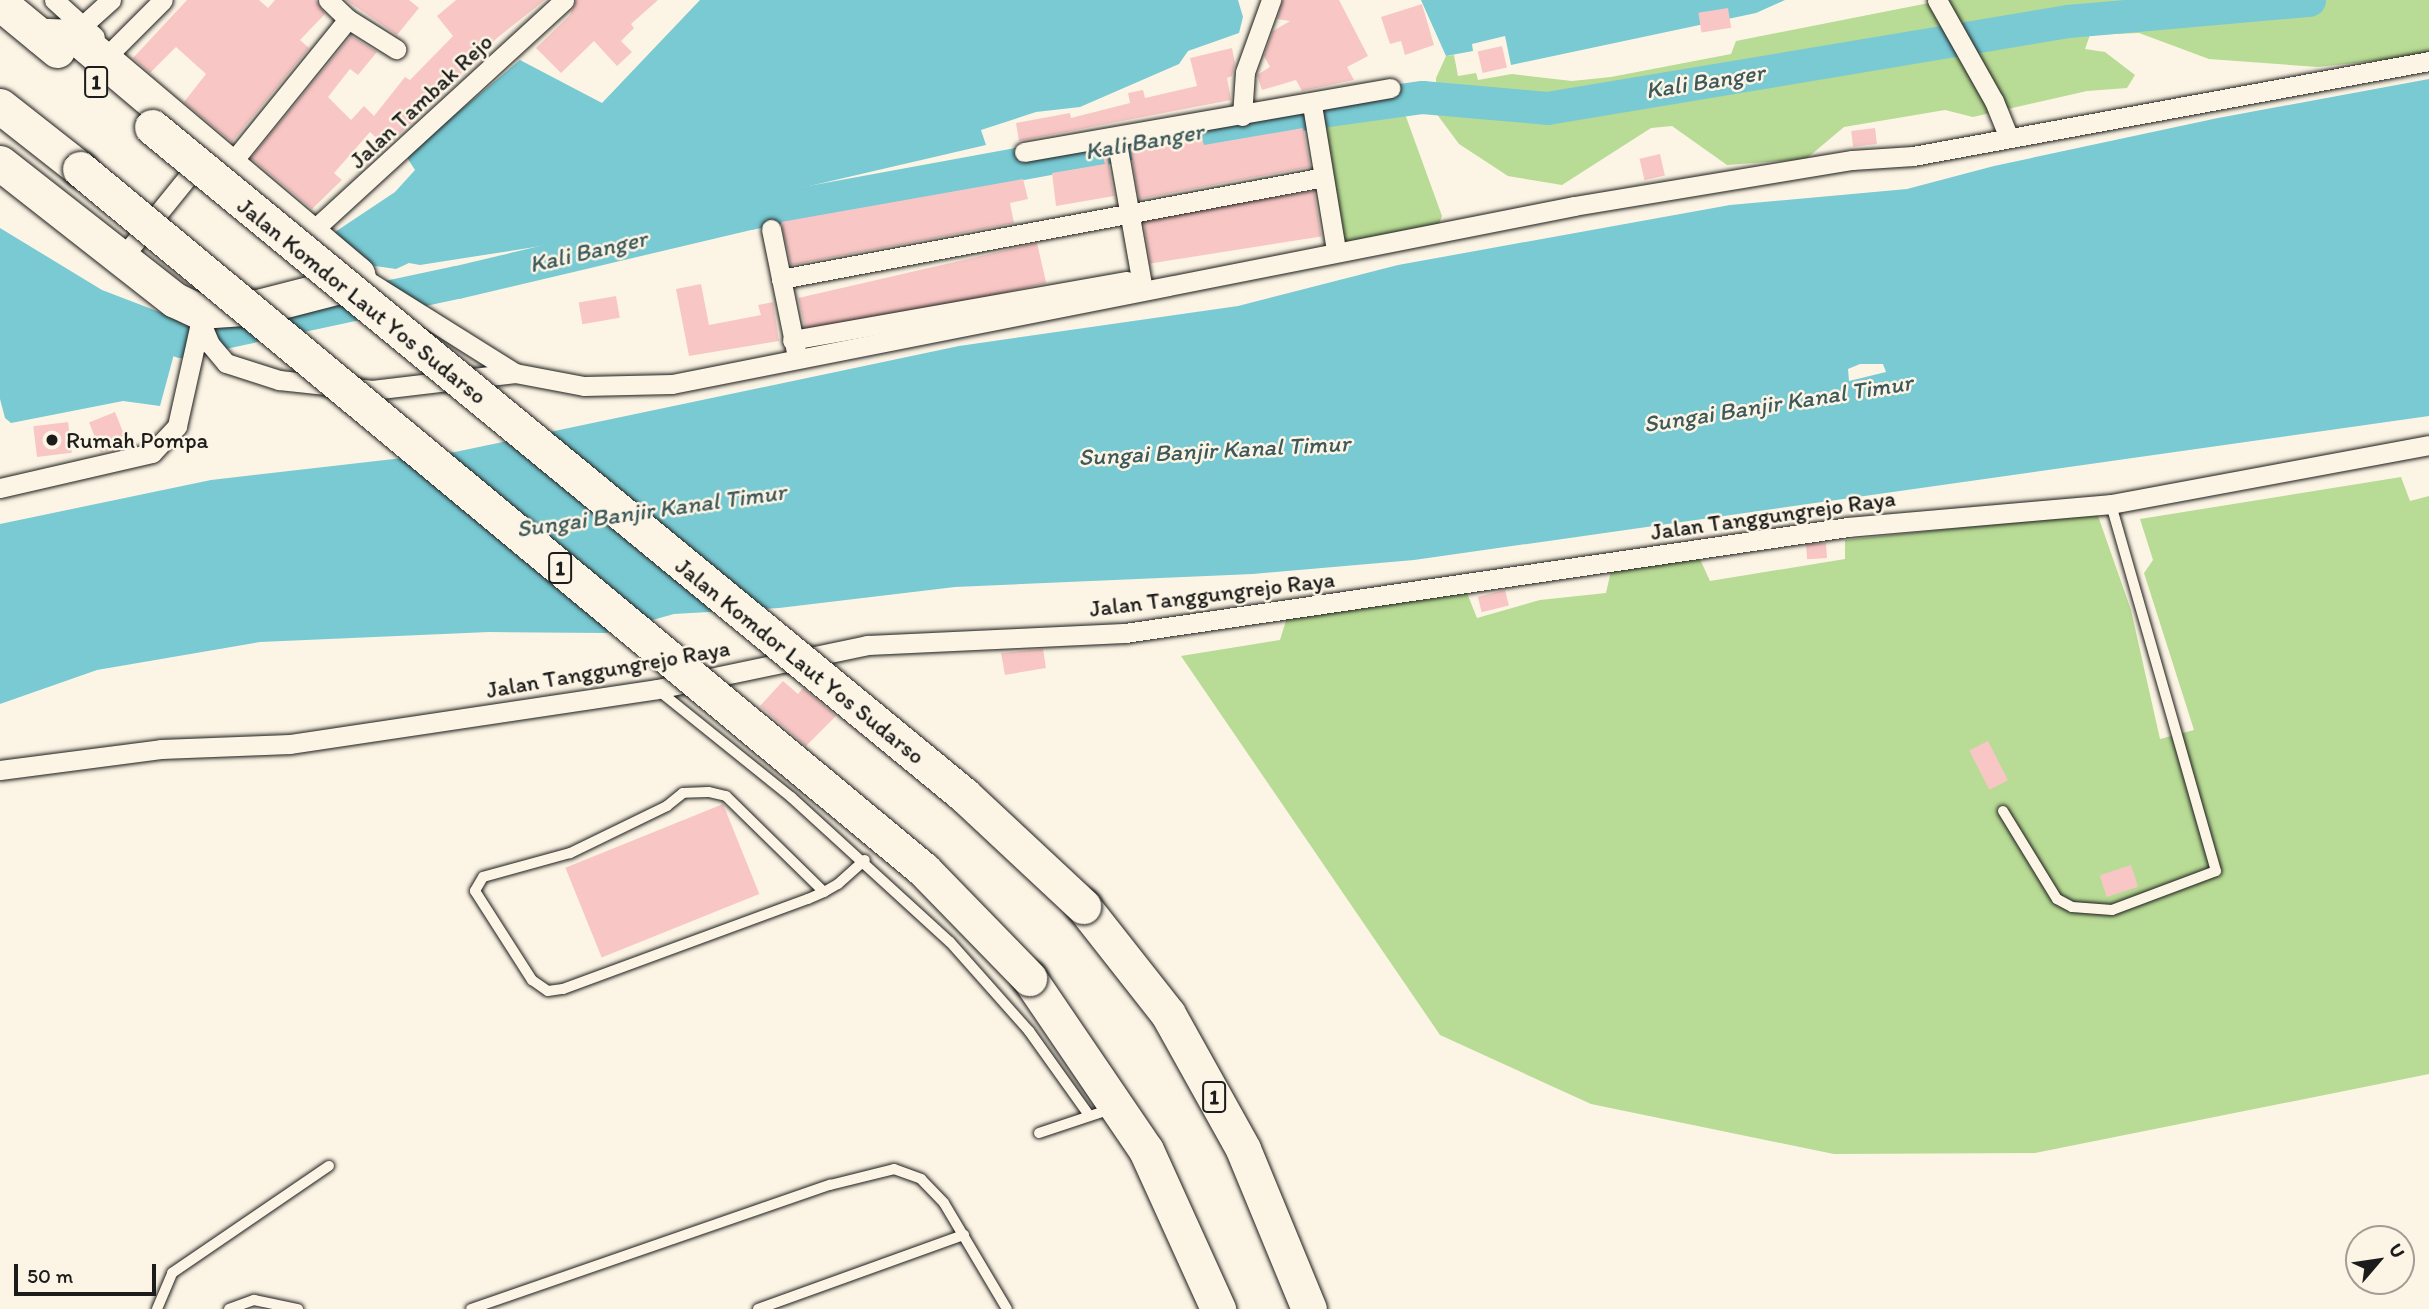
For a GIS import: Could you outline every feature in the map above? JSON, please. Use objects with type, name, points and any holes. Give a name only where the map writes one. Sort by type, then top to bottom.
[{"type":"highway","name":"1","points":[[0,3],[40,36]]},
{"type":"highway","points":[[2,169],[122,258],[175,300],[203,327],[258,307],[355,286],[359,281],[357,274],[219,158],[80,32],[40,36]]},
{"type":"highway","name":"Jalan Komdor Laut Yos Sudarso","points":[[40,36],[964,795],[1083,906],[1174,1026],[1243,1149],[1309,1309]]},
{"type":"highway","name":"1","points":[[0,106],[80,169],[924,870],[1029,978],[1104,1111],[1146,1150],[1218,1309]]},
{"type":"street","points":[[54,0],[80,32],[111,0]]},
{"type":"street","points":[[108,55],[163,0]]},
{"type":"street","points":[[328,0],[348,19],[396,49]]},
{"type":"street","name":"Jalan Tambak Rejo","points":[[309,234],[564,0]]},
{"type":"street","points":[[1242,116],[1245,72],[1271,0]]},
{"type":"street","points":[[1937,0],[1971,59],[2008,135]]},
{"type":"street","points":[[122,258],[348,19]]},
{"type":"street","points":[[357,274],[515,373],[551,383],[644,386],[797,360],[1335,244],[1852,160],[1913,156],[2008,135],[2325,83],[2429,61]]},
{"type":"street","points":[[1024,152],[1312,104],[1390,88]]},
{"type":"street","points":[[1312,104],[1335,244]]},
{"type":"street","points":[[1116,137],[1142,284]]},
{"type":"street","points":[[780,279],[1324,177]]},
{"type":"street","points":[[771,229],[797,360]]},
{"type":"street","points":[[792,340],[1142,284]]},
{"type":"street","points":[[203,327],[226,363],[246,372],[372,390],[515,373]]},
{"type":"street","points":[[0,488],[152,453],[177,426],[203,327]]},
{"type":"street","name":"Jalan Tanggungrejo Raya","points":[[0,769],[161,749],[290,744],[657,689],[867,645],[1125,633],[1848,527],[2111,504],[2429,445]]},
{"type":"lane","points":[[2003,811],[2057,899],[2072,907],[2112,910],[2216,871],[2111,504]]},
{"type":"lane","points":[[657,689],[865,860],[979,973],[1104,1111],[1039,1133]]},
{"type":"lane","points":[[824,892],[726,796],[708,792],[682,793],[667,806],[570,853],[483,877],[475,891],[532,980],[548,991],[563,989],[824,892],[865,860]]},
{"type":"lane","points":[[157,1309],[172,1273],[330,1166]]},
{"type":"lane","points":[[471,1309],[495,1305],[830,1185],[894,1169],[921,1179],[944,1203],[1007,1309]]},
{"type":"lane","points":[[758,1309],[964,1235]]},
{"type":"lane","points":[[229,1309],[254,1300],[298,1309]]},
{"type":"green space","points":[[1944,0],[2429,0],[2429,55],[2318,67],[2209,59],[2139,33],[2090,35],[2085,49],[2105,52],[2135,75],[2127,88],[2087,91],[1973,117],[1945,110],[1844,127],[1806,159],[1727,165],[1672,126],[1651,128],[1562,185],[1508,176],[1459,144],[1436,113],[1436,78],[1446,56],[1454,55],[1458,76],[1476,73],[1478,80],[1512,74],[1572,81],[1611,77],[1731,54],[1736,41]]},
{"type":"green space","points":[[1401,103],[1442,216],[1439,224],[1344,242],[1322,116]]},
{"type":"green space","points":[[2401,477],[2410,501],[2429,496],[2429,1074],[2035,1153],[1834,1154],[1591,1104],[1440,1035],[1181,656],[1280,640],[1287,617],[1467,593],[1477,618],[1540,600],[1606,593],[1611,571],[1699,557],[1710,581],[1845,559],[1845,540],[2097,513],[2131,610],[2160,739],[2194,730],[2144,573],[2153,560],[2140,519]]},
{"type":"water","points":[[700,0],[1238,0],[1243,17],[1239,33],[1188,51],[1179,64],[1080,107],[1036,112],[981,130],[986,145],[573,241],[420,265],[409,263],[396,269],[375,266],[332,234],[395,192],[415,170],[406,156],[520,60],[602,103]]},
{"type":"water","points":[[1421,0],[1785,0],[1756,13],[1511,65],[1505,36],[1472,44],[1473,51],[1446,56]]},
{"type":"water","name":"Sungai Banjir Kanal Timur","points":[[2429,79],[2429,416],[1414,560],[1253,574],[955,587],[779,608],[674,614],[606,633],[489,632],[260,642],[97,670],[0,704],[0,524],[211,480],[455,452],[959,346],[1238,306],[1398,265],[1730,205],[1907,189],[1994,166],[2218,118]],"holes":[[[1860,364],[1883,364],[1886,372],[1849,381],[1848,369]]]},
{"type":"water","points":[[0,228],[102,290],[183,321],[160,406],[123,401],[11,423],[5,418],[0,399]]},
{"type":"building","points":[[187,0],[259,0],[268,8],[275,0],[316,0],[325,14],[300,40],[309,48],[232,142],[184,102],[206,74],[176,47],[150,73],[133,58]]},
{"type":"building","points":[[346,0],[409,0],[419,8],[397,35]]},
{"type":"building","points":[[456,0],[545,0],[497,38],[386,147],[370,132],[334,173],[342,180],[312,209],[251,158],[351,36],[377,52],[358,75],[350,69],[328,97],[351,120],[364,106],[374,116],[405,77],[410,80],[453,36],[437,16]]},
{"type":"building","points":[[576,0],[658,0],[631,24],[634,28],[621,41],[632,52],[617,66],[594,41],[561,73],[536,48],[570,15]]},
{"type":"building","points":[[1283,0],[1339,0],[1368,56],[1347,67],[1354,80],[1302,91],[1296,80],[1262,90],[1257,75],[1270,67],[1264,56],[1273,31],[1290,21],[1277,19]]},
{"type":"building","points":[[1422,4],[1434,45],[1405,55],[1401,41],[1390,44],[1381,17]]},
{"type":"building","points":[[1728,8],[1731,28],[1701,32],[1698,13]]},
{"type":"building","points":[[1502,46],[1507,67],[1483,73],[1478,52]]},
{"type":"building","points":[[1232,48],[1235,63],[1232,76],[1227,78],[1231,100],[1019,141],[1016,123],[1070,113],[1071,118],[1130,103],[1128,93],[1143,90],[1145,98],[1197,86],[1190,58]]},
{"type":"building","points":[[1303,128],[1310,167],[1139,199],[1130,146],[1201,134],[1204,145]]},
{"type":"building","points":[[1875,128],[1877,144],[1853,147],[1851,131]]},
{"type":"building","points":[[1106,150],[1114,196],[1056,206],[1052,173],[1105,164],[1101,151]]},
{"type":"building","points":[[1660,154],[1665,175],[1644,180],[1640,159]]},
{"type":"building","points":[[1023,179],[1028,199],[1010,203],[1014,223],[791,265],[781,222]]},
{"type":"building","points":[[1314,191],[1321,236],[1150,263],[1143,218]]},
{"type":"building","points":[[1037,243],[1046,283],[808,338],[798,298]]},
{"type":"building","points":[[701,284],[709,325],[761,315],[758,305],[773,302],[779,341],[689,356],[676,289]]},
{"type":"building","points":[[616,296],[620,318],[582,324],[579,303]]},
{"type":"building","points":[[115,412],[127,442],[101,452],[89,422]]},
{"type":"building","name":"Rumah Pompa","points":[[68,422],[72,453],[37,457],[33,426]]},
{"type":"building","points":[[1826,543],[1827,558],[1807,559],[1806,544]]},
{"type":"building","points":[[1505,590],[1509,606],[1482,612],[1478,597]]},
{"type":"building","points":[[1043,649],[1046,668],[1005,675],[1001,653]]},
{"type":"building","points":[[783,681],[798,694],[803,688],[836,716],[806,746],[760,706]]},
{"type":"building","points":[[1988,741],[2008,780],[1989,790],[1969,751]]},
{"type":"building","points":[[723,804],[759,894],[602,958],[565,868]]},
{"type":"building","points":[[2131,865],[2138,887],[2107,897],[2100,875]]},
{"type":"waterway","name":"Kali Banger","points":[[137,325],[181,341],[457,282],[749,213],[1256,120],[1422,97],[1547,108],[2068,21],[2309,0]]},
{"type":"place","name":"Rumah Pompa","points":[[52,440]]}]
